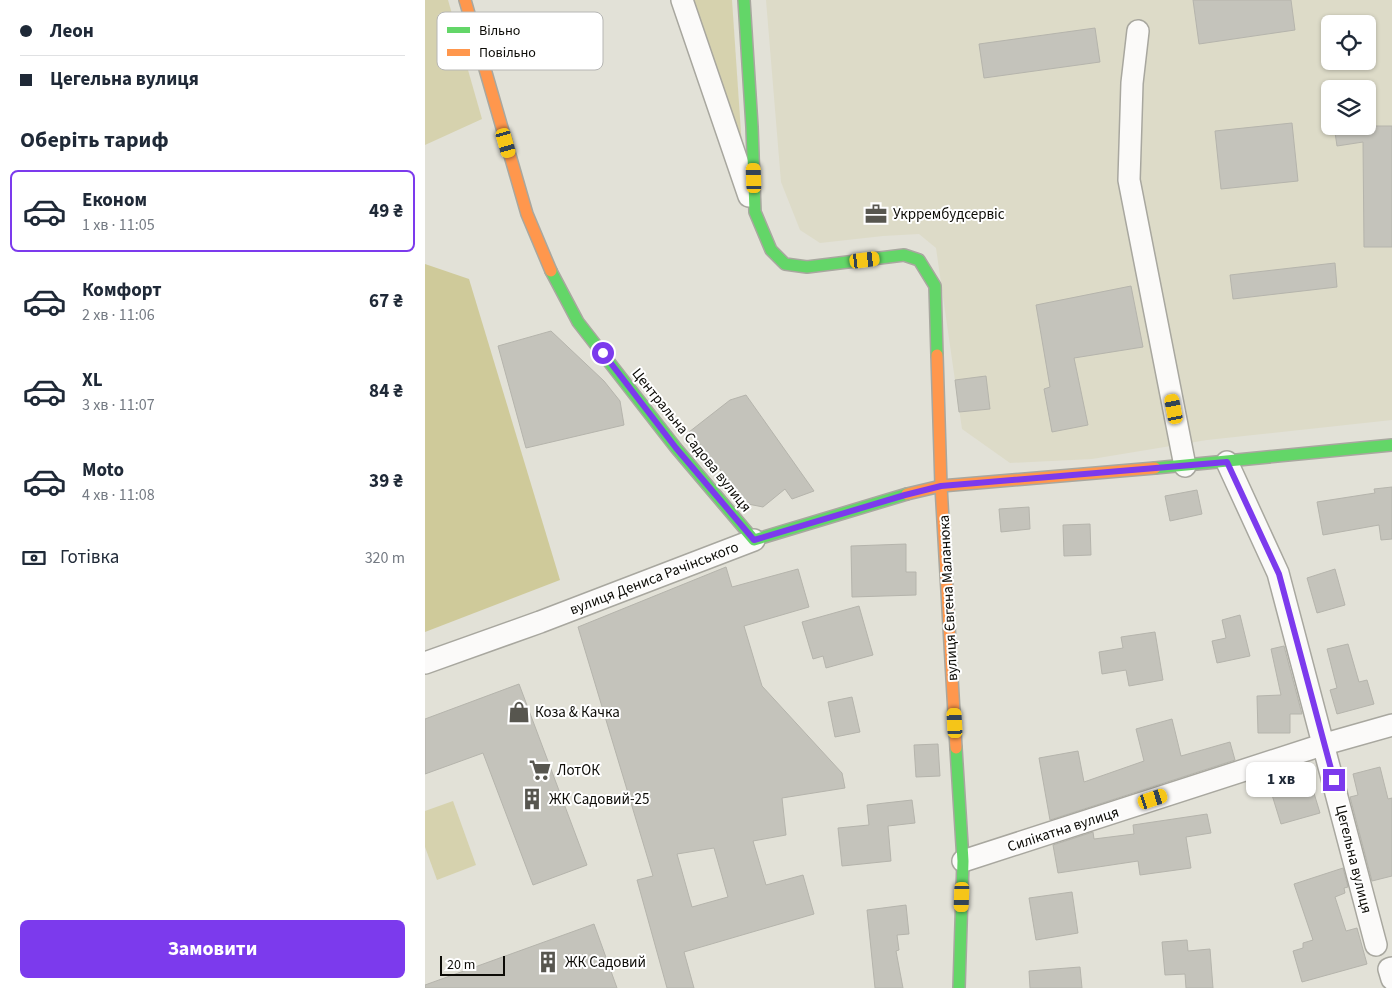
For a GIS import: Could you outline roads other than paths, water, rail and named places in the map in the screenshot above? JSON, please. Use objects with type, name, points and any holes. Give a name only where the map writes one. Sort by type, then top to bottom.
[{"type":"main road","name":"вулиця Євгена Маланюка","points":[[744,0],[755,212],[771,250],[785,264],[807,267],[903,255],[919,260],[935,286],[941,486],[963,861],[959,988]]},
{"type":"main road","name":"Центральна Садова вулиця","points":[[485,70],[527,214],[544,257],[579,322],[676,448],[754,540]]},
{"type":"main road","name":"вулиця Дениса Рачінського","points":[[754,540],[941,486],[1185,466],[1392,445]]},
{"type":"street","name":"вулиця Євгена Маланюка","points":[[682,0],[755,212]]},
{"type":"street","points":[[1138,32],[1131,83],[1129,180],[1185,466]]},
{"type":"street","name":"Цегельна вулиця","points":[[1227,462],[1279,574],[1325,744],[1376,945]]},
{"type":"street","name":"вулиця Дениса Рачінського","points":[[425,663],[539,622],[754,540]]},
{"type":"street","name":"Силікатна вулиця","points":[[963,861],[1325,744],[1392,725]]},
{"type":"street","points":[[1392,968],[1389,969],[1392,979]]},
{"type":"place","name":"Укррембудсервіс","points":[[876,214]]},
{"type":"place","name":"Коза & Качка","points":[[519,712]]},
{"type":"place","name":"ЛотОК","points":[[540,770]]},
{"type":"place","name":"ЖК Садовий-25","points":[[532,799]]},
{"type":"place","name":"ЖК Садовий","points":[[548,962]]}]
